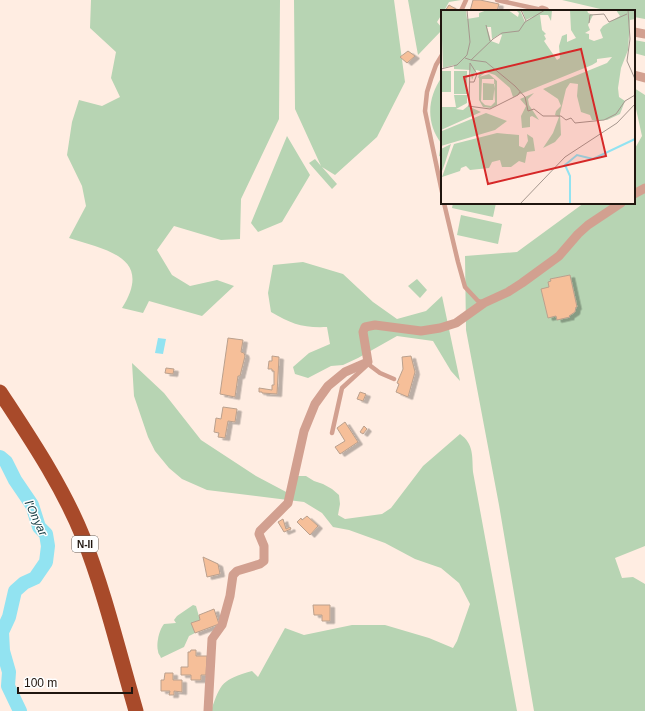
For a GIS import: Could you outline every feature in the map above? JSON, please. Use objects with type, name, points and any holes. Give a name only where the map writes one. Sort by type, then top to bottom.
[{"type":"highway","name":"N-II","points":[[0,392],[53,475],[82,536],[109,616],[136,711]]},
{"type":"street","points":[[635,32],[645,34]]},
{"type":"street","points":[[635,75],[645,78]]},
{"type":"street","points":[[635,193],[645,188]]},
{"type":"street","points":[[208,711],[212,639],[222,625],[234,575],[237,571],[243,568],[260,564],[264,561],[264,546],[259,534],[260,531],[288,503],[304,431],[315,404],[328,386],[345,372],[368,363],[363,332],[365,326],[375,325],[421,330],[440,328],[456,322],[484,303],[508,292],[522,283],[559,256],[588,225],[620,204]]},
{"type":"lane","points":[[461,10],[466,0]]},
{"type":"lane","points":[[497,0],[539,10]]},
{"type":"lane","points":[[441,57],[431,79],[426,98],[425,110],[441,187]]},
{"type":"lane","points":[[444,204],[465,287],[478,301],[484,303]]},
{"type":"lane","points":[[332,433],[342,388],[368,363],[380,373],[394,379]]},
{"type":"green space","points":[[91,0],[280,0],[279,119],[241,199],[240,239],[221,240],[174,226],[157,250],[172,275],[190,286],[217,280],[234,286],[202,316],[149,301],[143,313],[122,308],[130,291],[132,277],[129,267],[121,258],[110,252],[69,238],[86,206],[82,186],[67,155],[72,122],[79,100],[102,106],[120,97],[111,78],[116,52],[90,28]]},
{"type":"green space","points":[[294,0],[394,0],[405,82],[377,137],[335,175],[322,167],[337,184],[332,189],[309,163],[315,159],[321,166],[295,109]]},
{"type":"green space","points":[[408,0],[461,0],[449,2],[445,10],[441,10],[441,16],[437,22],[441,27],[441,31],[418,55]]},
{"type":"green space","points":[[562,0],[645,0],[645,19],[635,17],[635,10],[605,10]]},
{"type":"green space","points":[[635,40],[645,42],[645,56],[635,53]]},
{"type":"green space","points":[[441,79],[441,143],[433,127],[430,110],[433,93]]},
{"type":"green space","points":[[635,89],[645,95],[645,546],[615,558],[622,578],[633,577],[645,584],[645,711],[534,711],[499,505],[466,330],[465,256],[517,252],[583,204],[635,204],[635,148],[642,136],[635,104]]},
{"type":"green space","points":[[287,136],[310,175],[282,222],[258,232],[251,223]]},
{"type":"green space","points":[[441,143],[441,157],[439,156]]},
{"type":"green space","points":[[453,204],[496,204],[493,217],[452,208]]},
{"type":"green space","points":[[461,215],[502,224],[498,244],[457,235]]},
{"type":"green space","points":[[303,262],[343,274],[373,302],[397,319],[426,311],[442,296],[460,381],[451,371],[433,341],[397,336],[343,365],[331,366],[308,378],[295,374],[293,367],[309,353],[330,344],[327,327],[304,326],[285,320],[271,312],[268,293],[273,265]]},
{"type":"green space","points":[[417,279],[427,290],[420,298],[408,286]]},
{"type":"green space","points":[[132,363],[164,393],[201,440],[256,476],[290,494],[294,476],[306,476],[323,484],[339,495],[340,504],[338,515],[345,519],[382,514],[391,508],[423,466],[460,434],[465,438],[470,446],[472,456],[473,472],[517,711],[211,711],[220,688],[228,680],[252,671],[258,677],[285,628],[304,635],[352,625],[385,625],[429,638],[453,648],[457,641],[470,604],[459,583],[441,568],[415,559],[385,543],[349,530],[333,527],[322,513],[304,502],[207,490],[182,479],[169,468],[155,451],[148,437],[134,396]]},
{"type":"green space","points":[[193,605],[196,606],[200,620],[192,623],[195,633],[189,636],[184,647],[161,658],[158,653],[157,645],[159,633],[162,627],[164,624],[176,623],[174,620],[177,616]]},
{"type":"water","points":[[158,338],[166,339],[163,354],[155,353]]},
{"type":"building","points":[[473,0],[499,4],[497,10],[470,10]]},
{"type":"building","points":[[449,5],[456,9],[456,10],[446,10]]},
{"type":"building","points":[[408,51],[415,56],[407,63],[400,57]]},
{"type":"building","points":[[570,275],[577,307],[575,312],[569,316],[570,317],[557,320],[556,316],[548,318],[541,289],[549,287],[548,282],[551,281],[550,279]]},
{"type":"building","points":[[228,338],[243,340],[241,352],[244,353],[245,356],[240,376],[238,376],[235,397],[220,394]]},
{"type":"building","points":[[272,356],[279,357],[277,394],[262,393],[259,392],[259,388],[272,390],[272,385],[274,385],[274,371],[272,371],[272,369],[268,369],[269,361],[272,361]]},
{"type":"building","points":[[411,356],[415,372],[408,397],[396,392],[399,384],[397,383],[403,369],[402,357]]},
{"type":"building","points":[[166,368],[174,369],[173,374],[165,373]]},
{"type":"building","points":[[360,392],[366,394],[363,401],[357,399]]},
{"type":"building","points":[[223,407],[237,409],[235,422],[228,421],[225,438],[218,437],[219,433],[214,432],[216,418],[221,419]]},
{"type":"building","points":[[345,422],[358,442],[340,454],[335,447],[345,441],[337,428]]},
{"type":"building","points":[[364,426],[367,429],[363,434],[360,432]]},
{"type":"building","points":[[307,516],[318,526],[310,535],[297,522],[301,518],[302,520]]},
{"type":"building","points":[[283,519],[286,529],[290,527],[291,529],[284,532],[278,522]]},
{"type":"building","points":[[203,557],[218,564],[220,574],[207,577]]},
{"type":"building","points":[[313,605],[330,605],[330,621],[322,621],[322,615],[314,615]]},
{"type":"building","points":[[214,609],[219,624],[195,633],[191,623],[200,620],[199,615]]},
{"type":"building","points":[[191,650],[196,650],[196,656],[207,656],[206,675],[201,675],[201,680],[191,680],[191,675],[181,675],[181,667],[188,667],[188,652]]},
{"type":"building","points":[[165,673],[173,673],[173,680],[182,680],[182,692],[174,691],[174,695],[169,695],[170,691],[161,691],[161,680],[164,680]]},
{"type":"waterway","name":"l'Onyar","points":[[0,457],[6,462],[15,480],[32,505],[39,527],[46,534],[48,546],[46,562],[35,578],[24,583],[15,591],[9,617],[2,632],[3,651],[9,672],[8,686],[20,711]]}]
